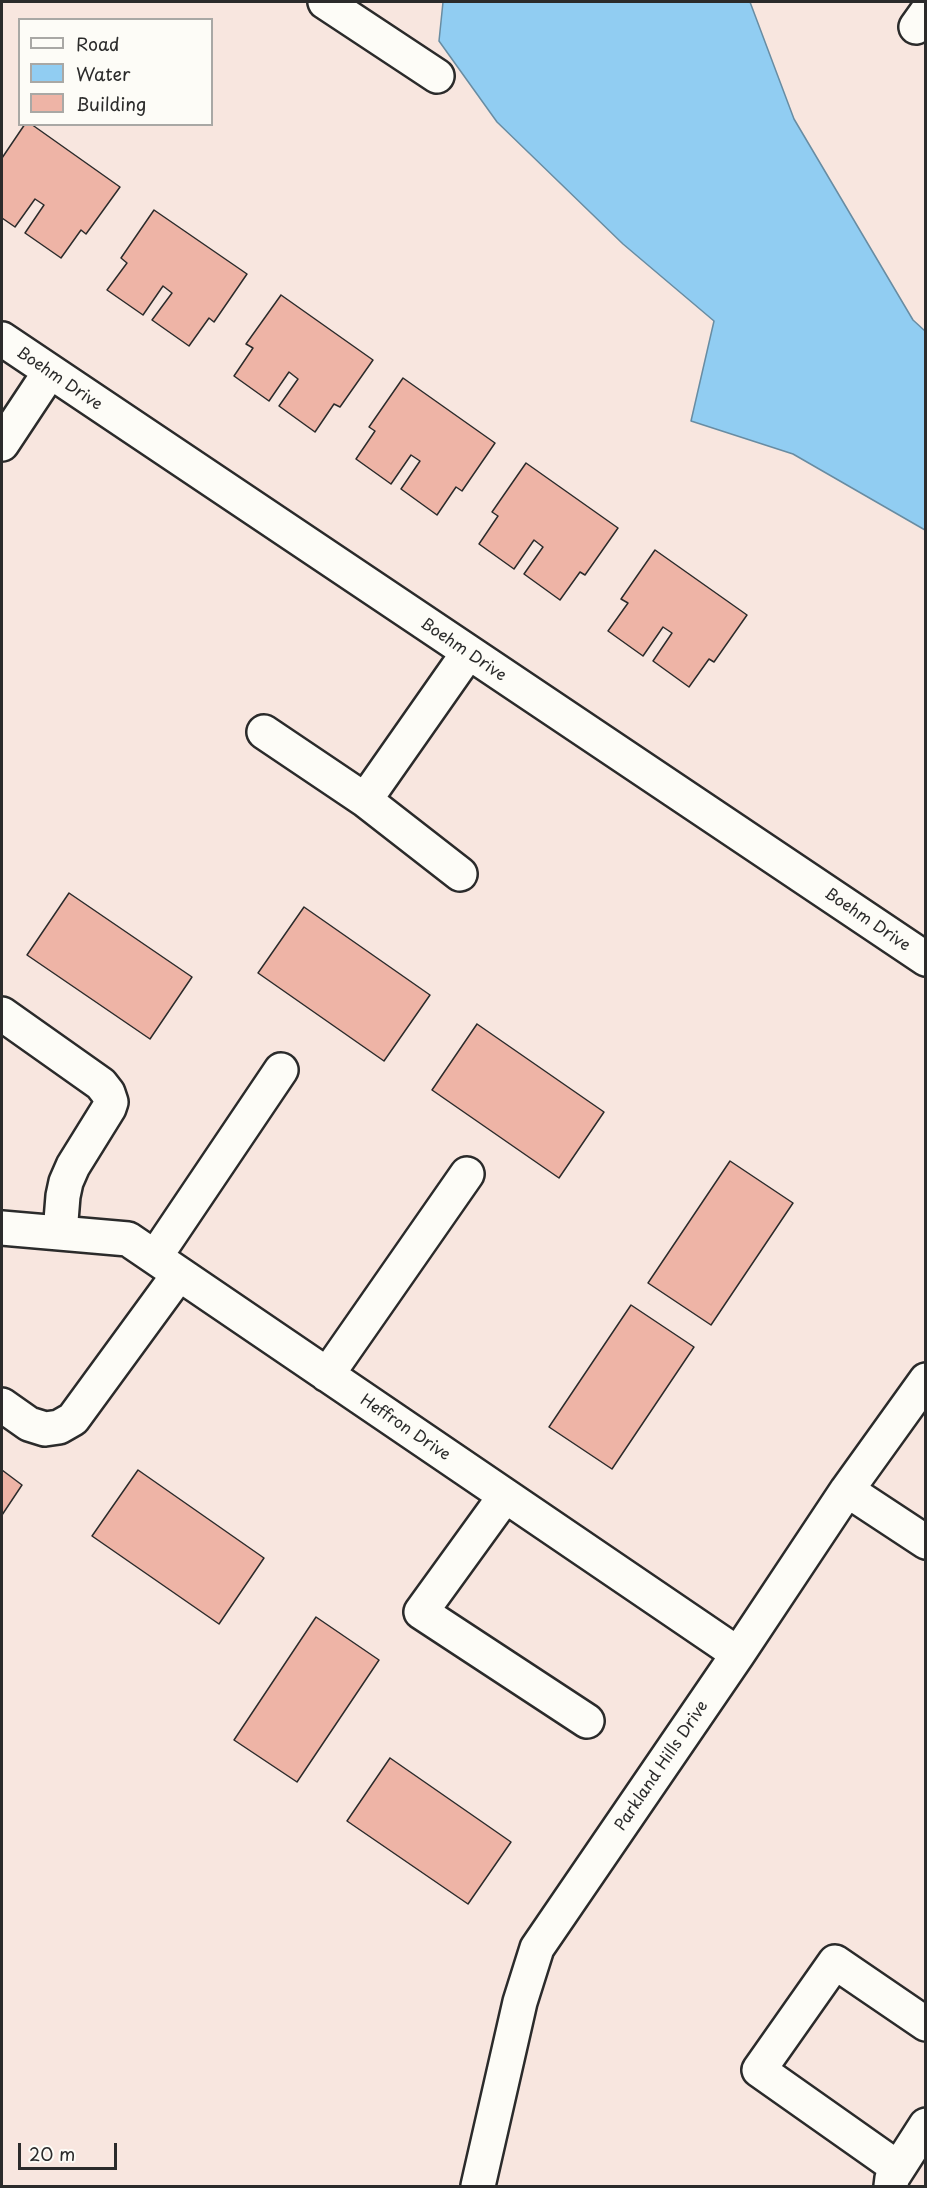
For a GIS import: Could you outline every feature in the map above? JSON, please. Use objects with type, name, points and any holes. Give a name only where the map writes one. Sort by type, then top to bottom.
[{"type":"street","points":[[326,2],[437,76]]},
{"type":"street","name":"Boehm Drive","points":[[2,339],[49,373],[926,959]]},
{"type":"street","points":[[2,444],[49,373]]},
{"type":"street","points":[[365,800],[468,653]]},
{"type":"street","points":[[264,732],[365,800],[460,874]]},
{"type":"street","points":[[2,1014],[101,1084],[108,1092],[111,1102],[66,1182],[60,1233]]},
{"type":"street","points":[[2,1405],[29,1424],[45,1429],[59,1427],[73,1419],[167,1265],[281,1070]]},
{"type":"street","points":[[327,1375],[467,1174]]},
{"type":"street","name":"Heffron Drive","points":[[2,1228],[128,1239],[738,1654]]},
{"type":"street","name":"Parkland Hills Drive","points":[[477,2187],[520,2002],[537,1948],[847,1490],[926,1380]]},
{"type":"street","points":[[847,1490],[926,1542]]},
{"type":"street","points":[[505,1496],[421,1611],[587,1721]]},
{"type":"street","points":[[926,2024],[835,1962],[759,2070],[895,2177],[926,2125]]},
{"type":"water","points":[[443,2],[750,2],[794,119],[913,320],[925,331],[925,530],[793,454],[691,421],[714,321],[623,244],[497,122],[439,41]]},
{"type":"building","points":[[24,126],[34,126],[120,187],[86,234],[81,230],[61,258],[25,233],[44,205],[35,199],[15,227],[2,218],[2,158]]},
{"type":"building","points":[[154,210],[247,274],[214,322],[209,318],[189,346],[152,320],[172,293],[163,286],[143,315],[107,290],[127,263],[121,258]]},
{"type":"building","points":[[281,295],[373,360],[340,407],[334,404],[315,432],[279,406],[298,379],[289,372],[269,401],[234,376],[253,348],[246,344]]},
{"type":"building","points":[[403,378],[495,443],[462,491],[456,487],[437,515],[401,489],[420,461],[411,455],[391,484],[356,459],[375,431],[369,427]]},
{"type":"building","points":[[526,463],[618,528],[585,575],[580,572],[560,600],[524,574],[543,547],[534,540],[514,569],[479,544],[498,516],[492,512]]},
{"type":"building","points":[[655,550],[747,615],[714,662],[709,659],[689,687],[653,661],[672,633],[663,627],[643,656],[608,631],[628,603],[621,599]]},
{"type":"building","points":[[69,893],[192,977],[150,1039],[27,955]]},
{"type":"building","points":[[304,907],[430,995],[384,1061],[258,973]]},
{"type":"building","points":[[477,1024],[604,1112],[559,1178],[432,1090]]},
{"type":"building","points":[[730,1161],[793,1203],[711,1325],[648,1283]]},
{"type":"building","points":[[631,1305],[694,1347],[612,1469],[549,1427]]},
{"type":"building","points":[[2,1470],[22,1485],[2,1515]]},
{"type":"building","points":[[138,1470],[264,1558],[219,1624],[92,1536]]},
{"type":"building","points":[[316,1617],[379,1660],[297,1782],[234,1740]]},
{"type":"building","points":[[390,1758],[511,1842],[468,1904],[347,1821]]}]
